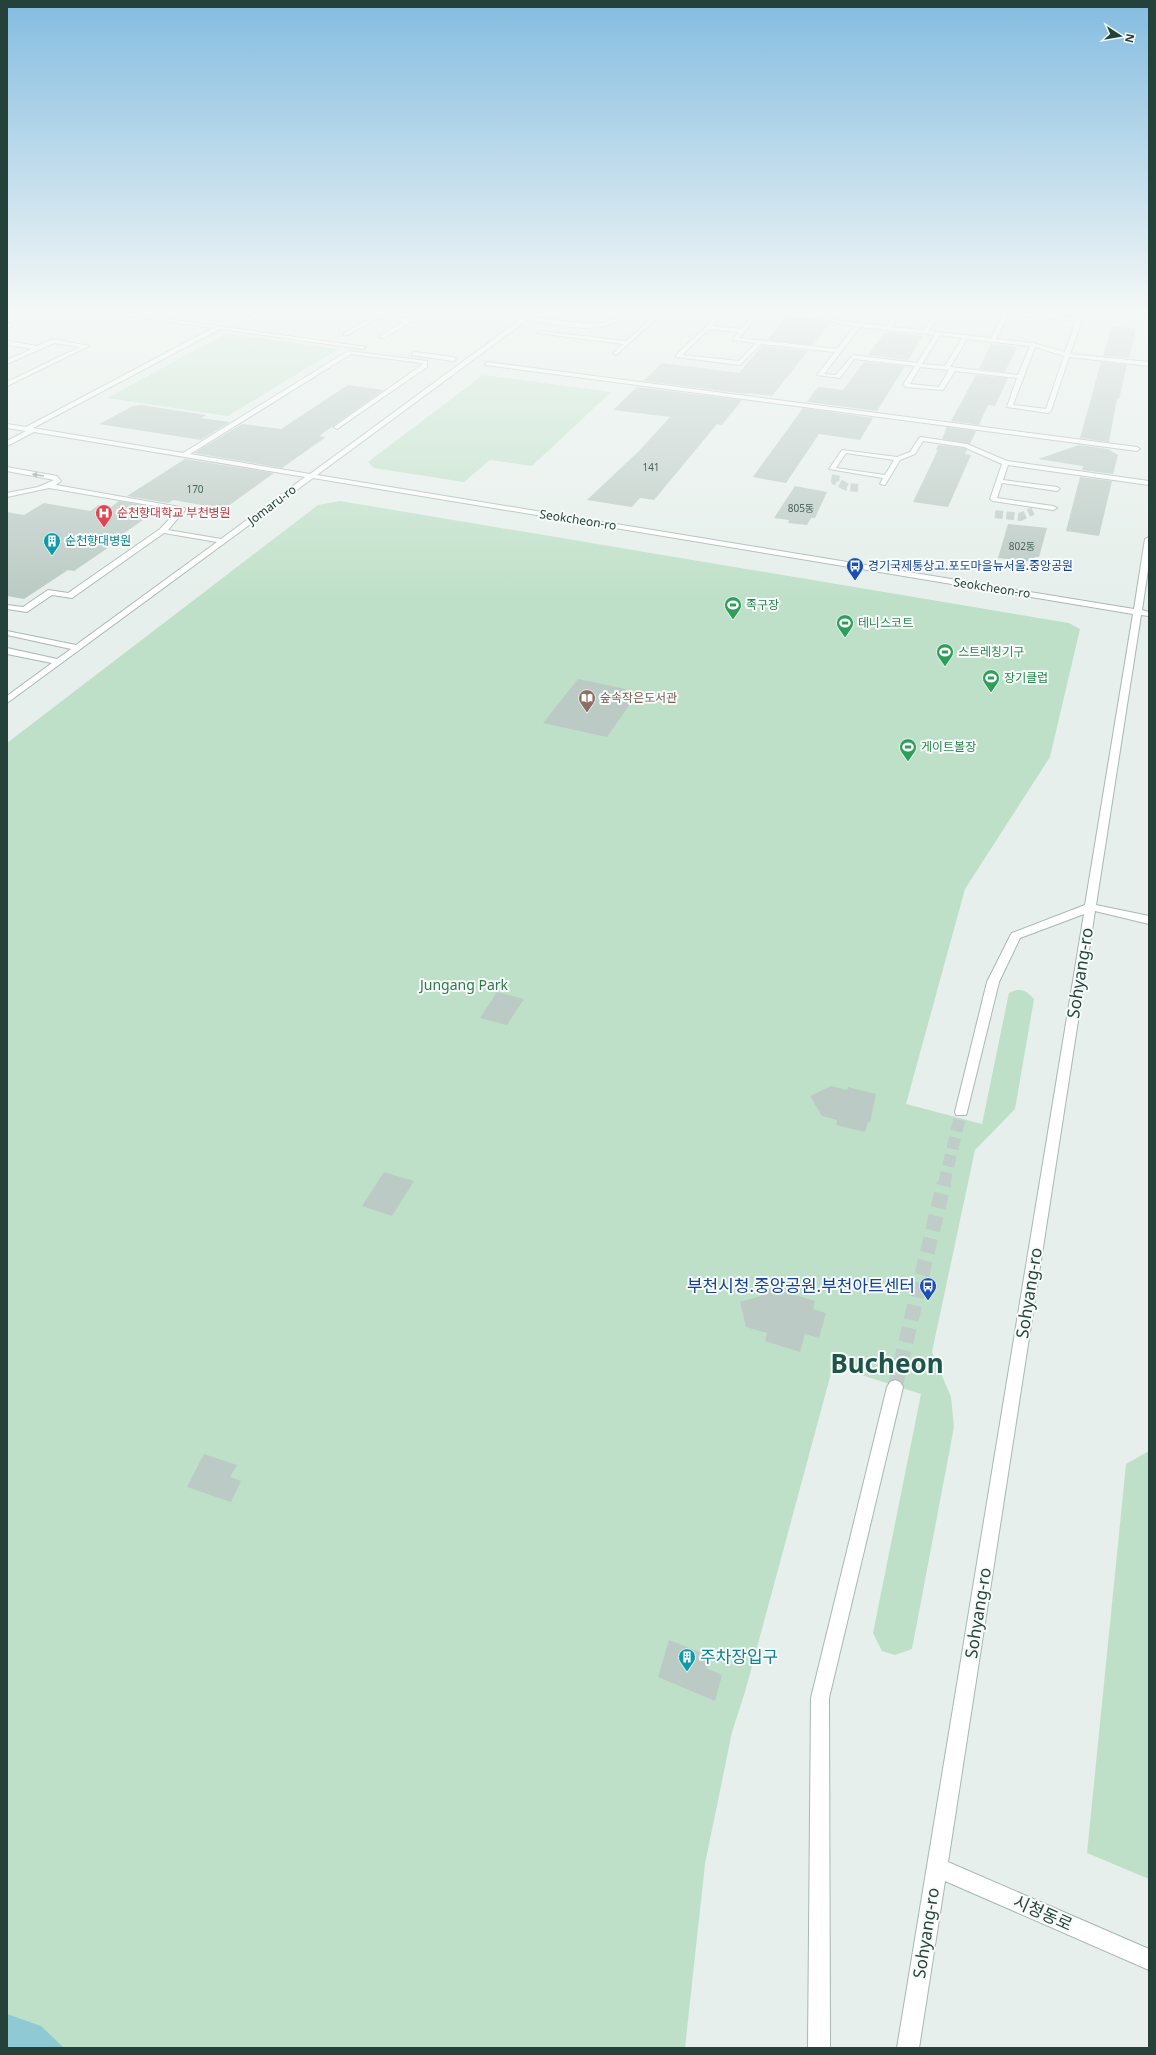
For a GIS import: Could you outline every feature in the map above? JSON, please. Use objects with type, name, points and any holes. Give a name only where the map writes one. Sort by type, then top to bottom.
[{"type":"street","points":[[7,444],[30,429],[73,406]]},
{"type":"street","points":[[184,455],[263,406]]},
{"type":"street","points":[[338,427],[368,406]]},
{"type":"street","name":"Jomaru-ro","points":[[7,700],[406,406]]},
{"type":"street","points":[[807,406],[1137,449]]},
{"type":"street","points":[[1009,406],[1048,411],[1050,406]]},
{"type":"street","name":"Seokcheon-ro","points":[[7,426],[1143,613]]},
{"type":"street","points":[[7,434],[18,427]]},
{"type":"street","points":[[888,477],[838,473],[832,469],[844,451],[898,459],[913,453],[921,439],[965,445],[1006,463],[1149,483]]},
{"type":"street","points":[[884,484],[898,459]]},
{"type":"street","points":[[1006,463],[993,499],[1034,508],[1053,508]]},
{"type":"street","points":[[7,469],[55,477],[58,481],[50,486]]},
{"type":"street","points":[[7,490],[13,490],[25,483],[21,472]]},
{"type":"street","points":[[999,481],[1057,489]]},
{"type":"street","points":[[7,494],[50,486],[183,509],[163,531],[69,596],[51,592],[24,610],[7,607]]},
{"type":"street","points":[[163,531],[222,541]]},
{"type":"street","name":"Sohyang-ro","points":[[908,2048],[1091,907],[1143,613],[1149,539]]},
{"type":"street","points":[[7,632],[78,648]]},
{"type":"street","points":[[7,651],[59,662]]},
{"type":"street","points":[[961,1112],[993,982],[1016,936],[1091,907],[1149,920]]},
{"type":"street","points":[[819,2048],[820,1698],[895,1387]]},
{"type":"street","name":"시청동로","points":[[937,1867],[1149,1960]]},
{"type":"green space","points":[[160,406],[245,406],[228,416]]},
{"type":"green space","points":[[442,406],[596,406],[532,466],[490,460],[464,482],[374,468],[368,462]]},
{"type":"green space","name":"Jungang Park","points":[[340,501],[1069,623],[1080,629],[1050,757],[965,889],[906,1104],[982,1124],[1009,993],[1017,990],[1023,990],[1034,999],[1015,1109],[975,1150],[932,1352],[951,1397],[954,1427],[912,1649],[895,1655],[882,1651],[873,1633],[921,1394],[833,1366],[745,1692],[732,1732],[705,1864],[685,2048],[7,2048],[7,743],[318,505]]},
{"type":"green space","points":[[1149,1451],[1149,1879],[1087,1853],[1126,1464]]},
{"type":"water","points":[[7,2014],[41,2026],[64,2048],[7,2048]]},
{"type":"building","points":[[133,406],[147,406],[206,415],[201,418],[230,422],[201,440],[99,424]]},
{"type":"building","points":[[316,406],[362,406],[319,436],[326,437],[282,468],[194,453],[242,424],[281,429]]},
{"type":"building","points":[[617,406],[737,406],[722,425],[717,424],[654,500],[640,498],[632,507],[587,500],[640,450],[670,417],[613,410]]},
{"type":"building","points":[[837,406],[880,406],[877,411]]},
{"type":"building","points":[[959,406],[988,406],[979,425],[951,421]]},
{"type":"building","points":[[1089,406],[1116,406],[1109,442],[1080,438]]},
{"type":"building","points":[[803,408],[873,418],[860,440],[819,434],[786,483],[753,477]]},
{"type":"building","points":[[947,427],[976,431],[970,444],[942,439]]},
{"type":"building","points":[[938,445],[964,448],[967,450],[965,454],[971,455],[948,507],[913,502],[938,450],[936,450]]},
{"type":"building","points":[[1079,445],[1108,449],[1118,455],[1113,474],[1082,470],[1083,466],[1038,459]]},
{"type":"building","points":[[185,459],[274,473],[224,509],[173,500],[168,503],[127,496]]},
{"type":"building","points":[[1080,477],[1112,481],[1099,536],[1066,531]]},
{"type":"building","points":[[795,486],[827,492],[815,518],[811,518],[807,525],[788,523],[789,520],[774,518]]},
{"type":"building","name":"순천향대병원","points":[[119,501],[160,508],[113,541],[118,541],[74,571],[68,570],[24,599],[7,596],[7,512],[24,515],[44,503],[90,511],[99,505],[111,507]]},
{"type":"building","points":[[1008,524],[1047,528],[1039,557],[1035,557],[1033,562],[998,558]]},
{"type":"building","name":"숲속작은도서관","points":[[578,679],[626,689],[617,700],[630,704],[607,737],[543,723]]},
{"type":"building","points":[[497,992],[524,999],[507,1025],[480,1018]]},
{"type":"building","points":[[831,1086],[847,1090],[848,1087],[876,1094],[870,1122],[868,1122],[865,1132],[836,1125],[837,1120],[822,1116],[810,1096]]},
{"type":"building","points":[[384,1172],[414,1181],[392,1216],[362,1206]]},
{"type":"building","points":[[768,1289],[779,1290],[815,1301],[813,1309],[826,1313],[819,1338],[805,1334],[800,1352],[765,1341],[767,1333],[746,1327],[740,1302],[761,1296]]},
{"type":"building","points":[[204,1454],[237,1465],[230,1477],[241,1481],[231,1502],[187,1487]]},
{"type":"building","name":"주차장입구","points":[[669,1640],[710,1656],[706,1668],[722,1675],[715,1701],[658,1677]]},
{"type":"tunnel","points":[[836,475],[835,481],[847,487],[858,488]]},
{"type":"tunnel","points":[[995,514],[1020,517],[1033,511]]},
{"type":"tunnel","points":[[944,1184],[961,1112]]},
{"type":"tunnel","points":[[895,1387],[944,1183]]},
{"type":"place","name":"순천향대학교 부천병원","points":[[104,528]]},
{"type":"place","name":"순천향대병원","points":[[52,556]]},
{"type":"place","name":"경기국제통상고.포도마을뉴서울.중앙공원","points":[[855,581]]},
{"type":"place","name":"족구장","points":[[733,620]]},
{"type":"place","name":"테니스코트","points":[[845,638]]},
{"type":"place","name":"스트레칭기구","points":[[945,667]]},
{"type":"place","name":"장기클럽","points":[[991,693]]},
{"type":"place","name":"숲속작은도서관","points":[[587,713]]},
{"type":"place","name":"게이트볼장","points":[[908,762]]},
{"type":"place","name":"부천시청.중앙공원.부천아트센터","points":[[928,1301]]},
{"type":"place","name":"주차장입구","points":[[687,1672]]},
{"type":"district","name":"Bucheon","points":[[887,1364]]}]
